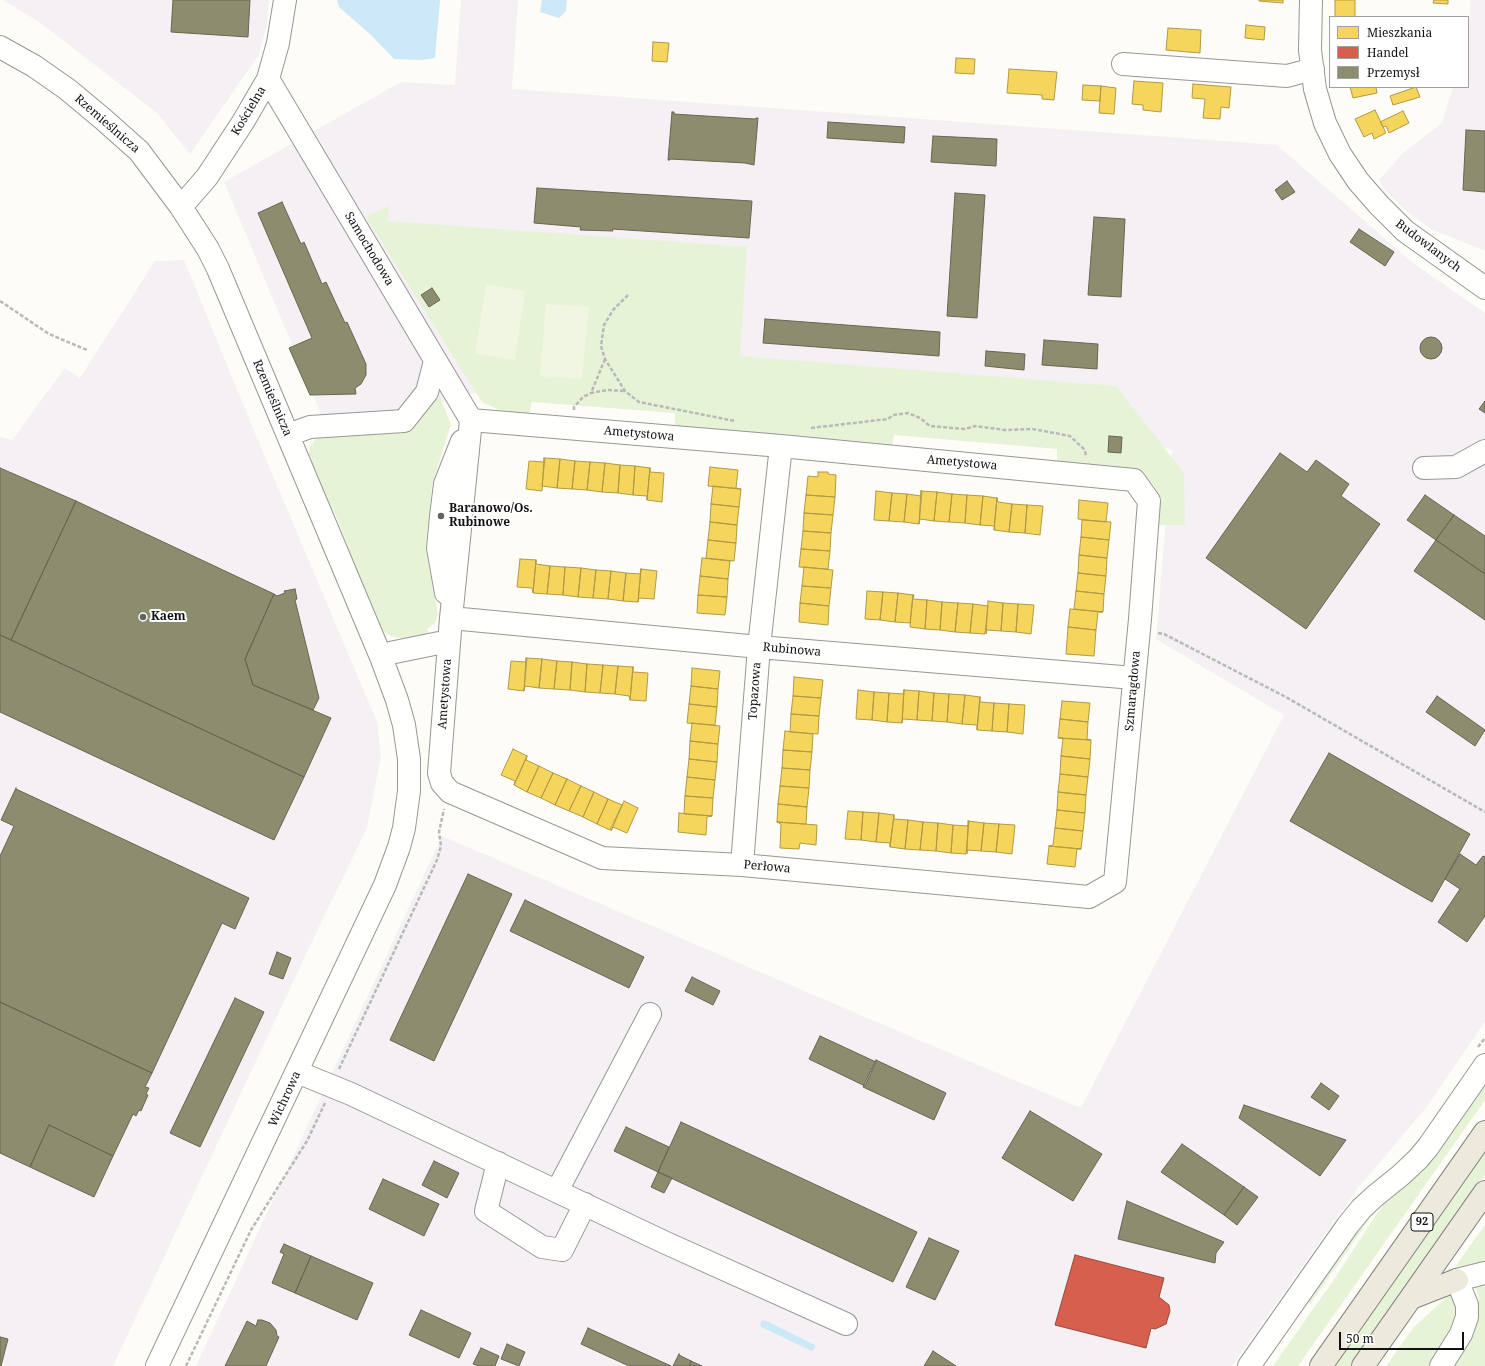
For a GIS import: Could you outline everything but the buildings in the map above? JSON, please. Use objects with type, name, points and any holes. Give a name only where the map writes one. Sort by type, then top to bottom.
[{"type":"main road","name":"92","points":[[1320,1366],[1485,1132]]},
{"type":"main road","points":[[1363,1366],[1485,1192]]},
{"type":"main road","points":[[1411,1298],[1457,1280]]},
{"type":"street","name":"Kościelna","points":[[181,207],[207,177],[268,79],[278,43],[286,0]]},
{"type":"street","name":"Budowlanych","points":[[1311,0],[1310,50],[1315,89],[1325,123],[1340,154],[1358,181],[1405,231],[1485,288]]},
{"type":"street","name":"Rzemieślnicza","points":[[0,47],[34,66],[67,89],[139,151],[181,207],[208,249],[218,269],[288,435],[381,657],[397,700],[404,725],[409,759],[409,791],[404,828]]},
{"type":"street","points":[[1123,64],[1287,76],[1312,69]]},
{"type":"street","name":"Samochodowa","points":[[268,79],[471,420]]},
{"type":"street","points":[[288,435],[310,427],[404,421],[427,392],[435,361]]},
{"type":"street","name":"Ametystowa","points":[[450,792],[442,783],[439,773],[451,618],[471,420],[781,446],[1134,480],[1149,501]]},
{"type":"street","name":"Topazowa","points":[[742,864],[759,647],[781,446]]},
{"type":"street","points":[[1424,468],[1456,467],[1485,451]]},
{"type":"street","name":"Szmaragdowa","points":[[1115,882],[1149,501]]},
{"type":"street","name":"Rubinowa","points":[[451,618],[759,647],[1134,678]]},
{"type":"street","points":[[381,657],[390,653],[439,643],[449,643]]},
{"type":"street","name":"Perłowa","points":[[450,792],[602,858],[742,864],[1089,896],[1115,882]]},
{"type":"street","name":"Wichrowa","points":[[158,1366],[385,886],[404,828]]},
{"type":"street","points":[[557,1191],[650,1014]]},
{"type":"street","points":[[1249,1366],[1348,1225],[1361,1209],[1418,1159],[1485,1065]]},
{"type":"street","points":[[297,1072],[332,1086],[586,1204],[666,1243],[846,1324]]},
{"type":"street","points":[[498,1163],[486,1211],[542,1247],[562,1250],[586,1204]]},
{"type":"street","points":[[1441,1366],[1462,1334],[1467,1317],[1467,1305],[1457,1280],[1485,1272]]},
{"type":"path","points":[[628,295],[613,310],[604,325],[601,346],[605,359],[625,391],[639,402],[736,422]]},
{"type":"path","points":[[0,301],[49,334],[87,350]]},
{"type":"path","points":[[605,359],[591,393],[607,390],[625,391]]},
{"type":"path","points":[[805,429],[888,419],[893,415],[908,413],[920,418],[930,426],[966,429],[975,426],[1006,430],[1033,429],[1070,436],[1085,450],[1087,475]]},
{"type":"path","points":[[1155,632],[1164,634],[1284,696],[1485,812]]},
{"type":"path","points":[[186,1366],[251,1230],[307,1141],[341,1064],[437,860],[441,846],[439,832],[441,820],[450,792]]},
{"type":"shaded area","points":[[3,0],[269,0],[267,25],[258,56],[190,154],[157,113],[42,24]]},
{"type":"shaded area","points":[[461,0],[518,0],[512,89],[1277,145],[1413,263],[1485,313],[1485,1022],[1425,1109],[1357,1189],[1232,1366],[196,1366],[442,836],[1081,1108],[1284,715],[1156,639],[1172,449],[482,391],[329,433],[224,182],[401,82],[455,85]]},
{"type":"shaded area","points":[[1471,0],[1485,0],[1485,251],[1431,229],[1406,211],[1386,191],[1379,180],[1403,153],[1442,123],[1453,88],[1469,88],[1469,22]]},
{"type":"shaded area","points":[[184,260],[257,438],[377,722],[381,755],[367,828],[317,931],[113,1366],[0,1366],[0,437],[12,440],[65,368],[80,378],[155,261]]},
{"type":"green space","points":[[389,206],[388,221],[747,247],[740,356],[1116,386],[1184,473],[1185,525],[1157,525],[1155,487],[1138,471],[1057,463],[1057,449],[894,435],[892,447],[675,426],[675,413],[532,402],[529,415],[499,410],[482,402],[366,217]]},
{"type":"green space","points":[[486,284],[525,291],[515,360],[475,353]]},
{"type":"green space","points":[[546,304],[589,307],[582,379],[540,376]]},
{"type":"green space","points":[[437,390],[451,424],[432,485],[426,544],[438,614],[435,623],[427,629],[429,633],[425,636],[409,639],[400,638],[391,636],[382,631],[376,623],[338,520],[320,486],[308,457],[310,447],[317,437],[399,429]]},
{"type":"green space","points":[[1485,1072],[1485,1100],[1298,1366],[1273,1366],[1399,1183]]},
{"type":"green space","points":[[1485,1149],[1485,1175],[1350,1366],[1333,1366]]},
{"type":"green space","points":[[1388,1193],[1310,1304],[1303,1299]]},
{"type":"green space","points":[[1485,1225],[1485,1264],[1454,1269],[1469,1247]]},
{"type":"green space","points":[[1485,1280],[1485,1366],[1449,1366],[1475,1326],[1479,1301],[1477,1291],[1472,1284]]},
{"type":"green space","points":[[1450,1294],[1455,1299],[1457,1308],[1456,1319],[1429,1366],[1386,1366],[1413,1328]]},
{"type":"water","points":[[337,0],[440,0],[435,58],[422,60],[394,59],[371,35],[339,7]]},
{"type":"water","points":[[542,0],[567,0],[566,11],[559,18],[540,12]]},
{"type":"water","points":[[762,1320],[815,1345],[815,1348],[812,1351],[761,1327],[760,1324]]},
{"type":"place","name":"Baranowo/Os. Rubinowe","points":[[441,516]]},
{"type":"place","name":"Kaem","points":[[143,617]]}]
